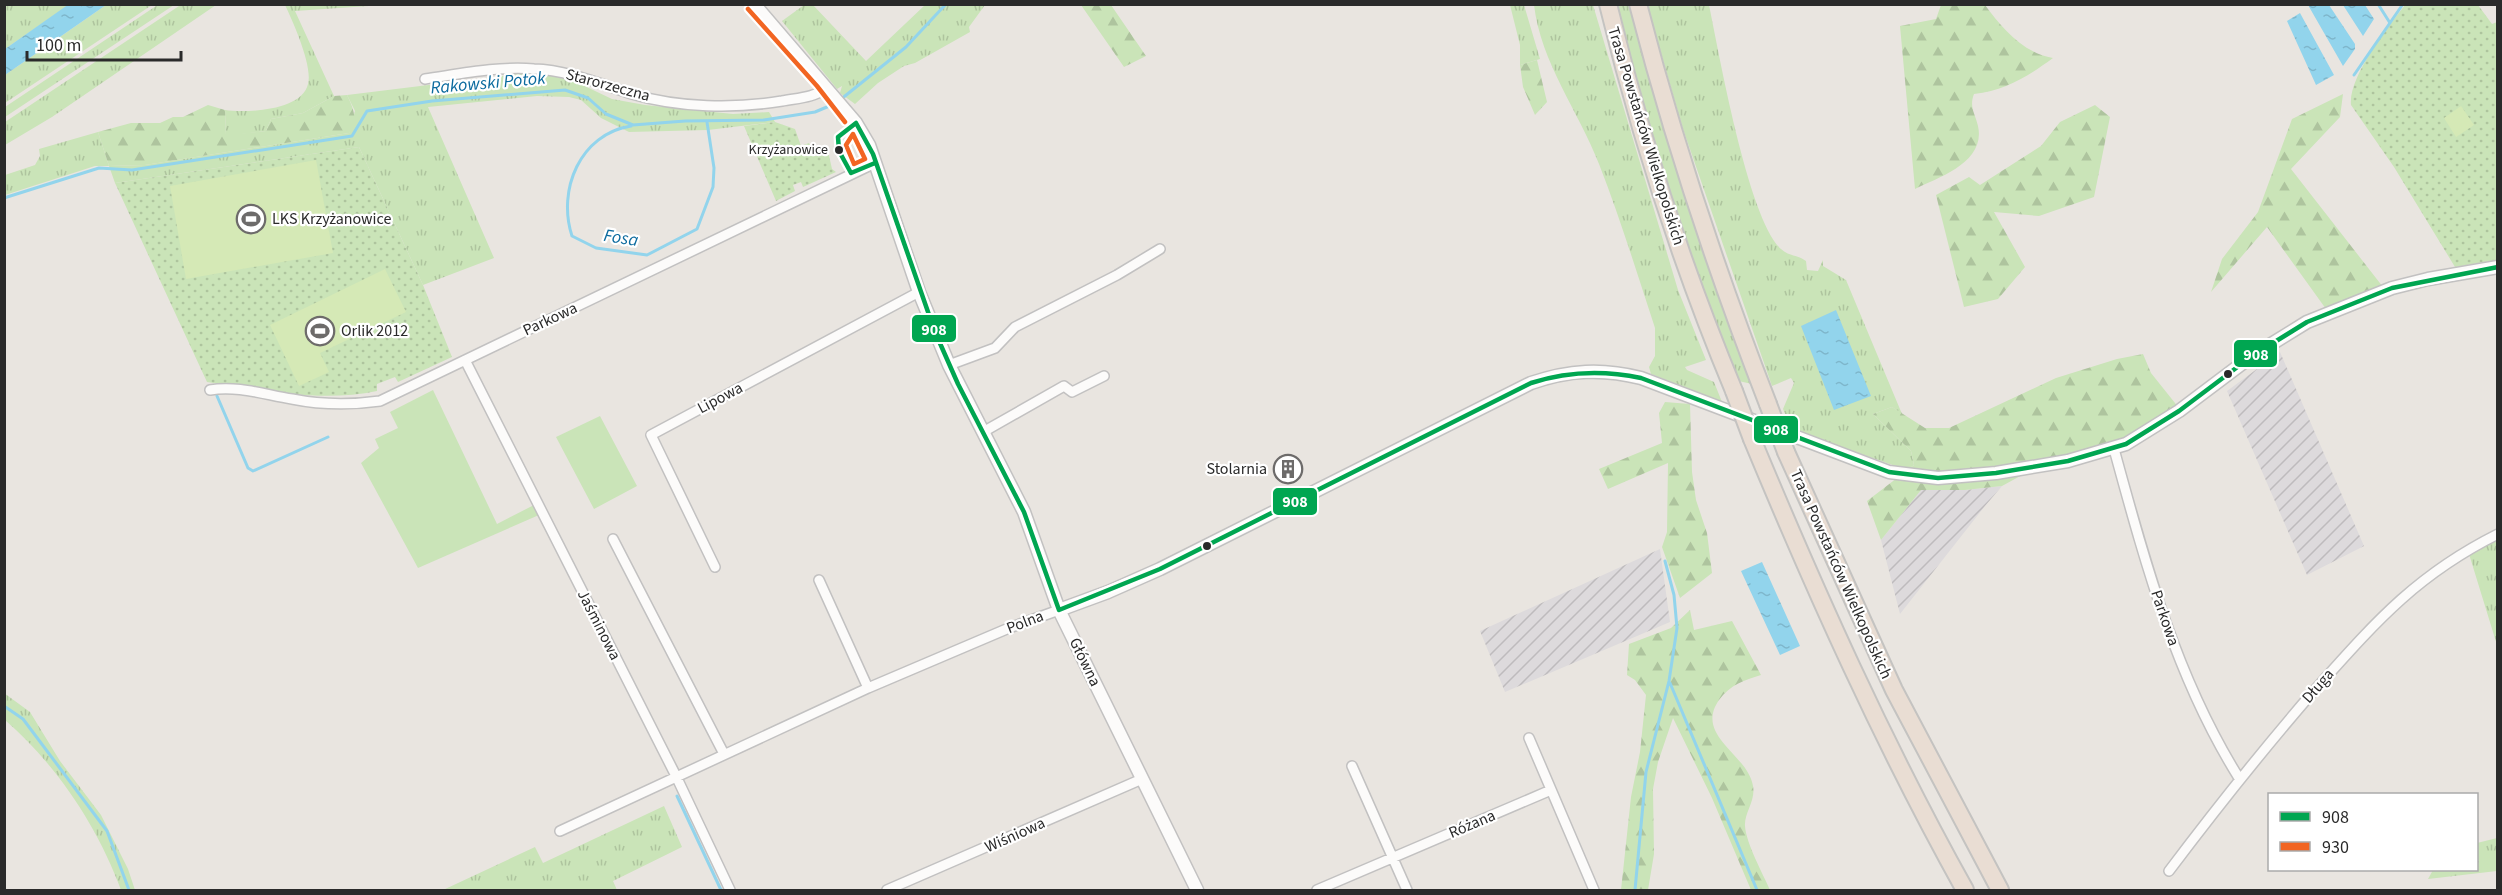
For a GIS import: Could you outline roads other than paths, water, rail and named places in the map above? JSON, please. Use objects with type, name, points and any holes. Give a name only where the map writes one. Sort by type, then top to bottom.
[{"type":"highway","name":"Trasa Powstańców Wielkopolskich","points":[[1608,4],[1669,218],[1699,307],[1752,439],[1814,589],[1864,696],[1965,891]]},
{"type":"highway","name":"Trasa Powstańców Wielkopolskich","points":[[1638,4],[1682,159],[1722,284],[1786,452],[1894,690],[2000,891]]},
{"type":"street","name":"Główna","points":[[754,4],[861,132],[875,163],[919,292],[949,365],[1024,512],[1059,610],[1197,891]]},
{"type":"street","name":"Starorzeczna","points":[[425,79],[508,69],[534,69],[587,79],[634,95],[730,106],[765,104],[829,92]]},
{"type":"street","name":"Parkowa","points":[[210,390],[250,391],[295,400],[351,405],[380,401],[875,163]]},
{"type":"street","points":[[949,365],[995,348],[1015,327],[1117,275],[1160,249]]},
{"type":"street","points":[[2114,449],[2165,420],[2252,356],[2307,322],[2392,288],[2428,279],[2498,267]]},
{"type":"street","name":"Lipowa","points":[[715,567],[651,435],[919,292]]},
{"type":"street","name":"Jaśminowa","points":[[465,360],[676,776],[730,891]]},
{"type":"street","name":"Polna","points":[[560,831],[868,688],[1009,628],[1108,592],[1160,569],[1531,382],[1569,371],[1602,371],[1641,378],[1870,466],[1906,476],[1938,478],[1996,473],[2068,461],[2114,449]]},
{"type":"street","points":[[983,432],[1064,386],[1072,392],[1104,376]]},
{"type":"street","name":"Parkowa","points":[[2114,449],[2147,567],[2176,651],[2215,740],[2239,778]]},
{"type":"street","name":"Długa","points":[[2169,871],[2239,778],[2350,650],[2400,598],[2455,557],[2498,534]]},
{"type":"street","points":[[613,539],[724,754]]},
{"type":"street","points":[[819,580],[868,688]]},
{"type":"street","points":[[1529,738],[1594,891]]},
{"type":"street","points":[[1352,765],[1407,891]]},
{"type":"street","name":"Wiśniowa","points":[[887,891],[1142,779]]},
{"type":"street","name":"Różana","points":[[1317,891],[1551,790]]},
{"type":"water","points":[[69,4],[106,5],[5,75],[5,49]]},
{"type":"water","points":[[2308,5],[2329,5],[2355,44],[2355,49],[2343,66]]},
{"type":"water","points":[[2343,5],[2365,5],[2374,19],[2363,36]]},
{"type":"water","points":[[2300,13],[2334,75],[2316,85],[2287,21]]},
{"type":"water","points":[[1836,310],[1871,396],[1834,410],[1801,326]]},
{"type":"water","points":[[1762,562],[1800,646],[1780,655],[1741,571]]},
{"type":"waterway","name":"Rakowski Potok","points":[[840,100],[906,47],[946,4]]},
{"type":"waterway","points":[[2378,4],[2390,23]]},
{"type":"waterway","points":[[2354,75],[2403,4]]},
{"type":"waterway","name":"Rakowski Potok","points":[[4,198],[99,168],[132,170],[352,136],[367,111],[432,101],[565,90],[588,98],[606,114],[633,125],[685,121],[764,120],[815,112],[834,104]]},
{"type":"waterway","name":"Fosa","points":[[631,126],[613,131],[598,140],[586,152],[571,183],[568,218],[572,236],[596,248],[647,255],[697,229],[713,187],[714,168],[707,122]]},
{"type":"waterway","points":[[217,396],[248,468],[253,471],[328,437]]},
{"type":"waterway","points":[[1635,890],[1646,772],[1669,681],[1677,628],[1674,595],[1665,561]]},
{"type":"waterway","points":[[1670,683],[1757,890]]},
{"type":"waterway","points":[[4,706],[23,719],[107,831],[129,890]]},
{"type":"waterway","points":[[677,796],[721,890]]},
{"type":"place","name":"Krzyżanowice","points":[[839,150]]},
{"type":"place","name":"LKS Krzyżanowice","points":[[251,219]]},
{"type":"place","name":"Orlik 2012","points":[[320,331]]},
{"type":"place","name":"Stolarnia","points":[[1288,469]]}]
